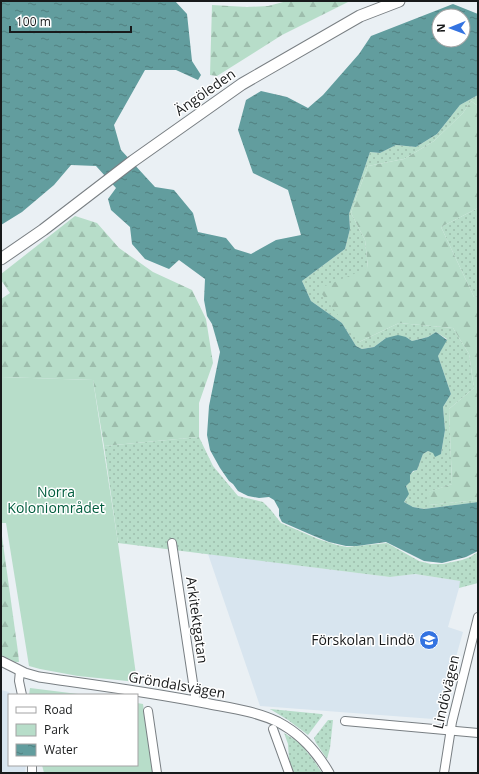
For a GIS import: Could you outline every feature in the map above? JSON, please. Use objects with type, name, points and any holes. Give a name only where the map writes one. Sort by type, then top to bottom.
[{"type":"main road","name":"Ängöleden","points":[[1,264],[133,161],[242,84],[360,16],[399,1]]},
{"type":"main road","name":"Ängöleden","points":[[1,259],[43,230]]},
{"type":"street","name":"Arkitektgatan","points":[[172,543],[195,696],[194,700]]},
{"type":"street","name":"Lindövägen","points":[[444,773],[450,731],[478,617]]},
{"type":"street","name":"Gröndalsvägen","points":[[1,661],[39,677],[194,700],[263,716],[291,730],[309,745],[329,773]]},
{"type":"street","points":[[20,670],[19,681],[22,694]]},
{"type":"street","points":[[148,711],[157,773]]},
{"type":"street","points":[[345,721],[478,733]]},
{"type":"street","points":[[273,729],[289,773]]},
{"type":"shaded area","points":[[208,554],[390,577],[414,574],[461,581],[448,627],[463,632],[440,714],[433,719],[260,706]]},
{"type":"shaded area","points":[[1,690],[9,692],[10,694],[8,694],[8,766],[26,766],[25,773],[1,773]]},
{"type":"green space","points":[[287,1],[350,1],[282,35],[217,76],[210,75],[212,5],[247,7],[268,6]]},
{"type":"green space","points":[[478,95],[478,106],[471,101],[463,113],[434,141],[404,159],[368,166],[351,213],[365,240],[368,268],[359,342],[399,323],[453,328],[469,354],[474,388],[449,409],[452,484],[429,492],[429,505],[478,500],[478,502],[424,509],[413,507],[404,502],[407,498],[408,478],[417,470],[423,454],[428,451],[441,454],[445,430],[443,407],[451,394],[438,356],[447,339],[436,332],[428,337],[412,341],[406,337],[386,338],[374,347],[362,349],[356,346],[342,323],[311,301],[302,281],[345,249],[350,229],[349,214],[370,152],[380,153],[396,145],[416,147],[437,134],[460,105]]},
{"type":"green space","points":[[471,101],[478,106],[478,208],[441,227],[474,297],[478,296],[478,500],[429,505],[428,492],[452,484],[449,409],[474,388],[469,354],[453,328],[399,323],[359,342],[318,289],[368,268],[365,240],[351,213],[368,166],[404,159],[434,141],[463,113]]},
{"type":"green space","points":[[478,208],[478,296],[474,297],[441,227]]},
{"type":"green space","points":[[75,216],[97,223],[119,248],[153,272],[192,290],[206,319],[213,363],[199,403],[199,437],[104,446],[93,380],[1,377],[1,299],[10,293],[1,280],[1,274]]},
{"type":"green space","name":"Norra Koloniområdet","points":[[1,377],[93,380],[118,543],[137,682],[78,676],[29,666],[6,523],[1,523]]},
{"type":"green space","points":[[199,437],[213,466],[238,496],[263,502],[281,523],[318,539],[347,547],[387,543],[419,561],[431,564],[443,564],[462,560],[478,552],[478,583],[459,588],[460,581],[415,574],[390,577],[118,543],[104,446]]},
{"type":"green space","points":[[1,529],[19,662],[15,662],[1,655]]},
{"type":"green space","points":[[30,688],[78,694],[29,694]]},
{"type":"green space","points":[[138,703],[143,704],[153,773],[44,773],[42,766],[138,766]]},
{"type":"green space","points":[[270,709],[321,714],[323,715],[308,735]]},
{"type":"green space","points":[[328,720],[333,720],[330,748],[327,759],[314,738]]},
{"type":"green space","points":[[284,733],[300,743],[322,773],[294,773],[289,760],[288,744]]},
{"type":"water","points":[[1,1],[175,1],[187,14],[192,61],[201,75],[198,80],[176,70],[145,70],[114,125],[121,150],[155,187],[174,190],[193,213],[198,232],[226,238],[235,249],[251,254],[276,240],[301,235],[288,190],[253,173],[238,130],[246,100],[261,91],[287,97],[308,108],[323,95],[359,54],[371,36],[431,13],[431,48],[471,48],[471,11],[478,14],[478,95],[460,105],[437,134],[416,147],[396,145],[380,153],[370,152],[349,214],[350,229],[345,249],[302,281],[311,301],[342,323],[356,346],[362,349],[374,347],[386,338],[398,335],[406,337],[412,341],[428,337],[436,332],[447,340],[438,356],[451,394],[443,407],[445,430],[441,454],[435,457],[433,453],[428,451],[423,454],[417,470],[413,471],[410,475],[410,482],[406,486],[409,494],[404,502],[413,507],[424,509],[478,502],[478,551],[466,557],[442,563],[424,561],[386,542],[346,546],[329,542],[282,522],[279,516],[279,509],[274,500],[269,497],[259,498],[248,496],[238,491],[220,468],[210,450],[207,435],[209,406],[220,352],[212,324],[207,316],[204,300],[205,279],[179,260],[169,269],[145,259],[132,244],[130,227],[111,210],[108,199],[116,188],[96,166],[71,165],[54,185],[22,212],[1,225]]},
{"type":"water","points":[[453,4],[463,8],[443,8]]},
{"type":"place","name":"Förskolan Lindö","points":[[429,640]]}]
